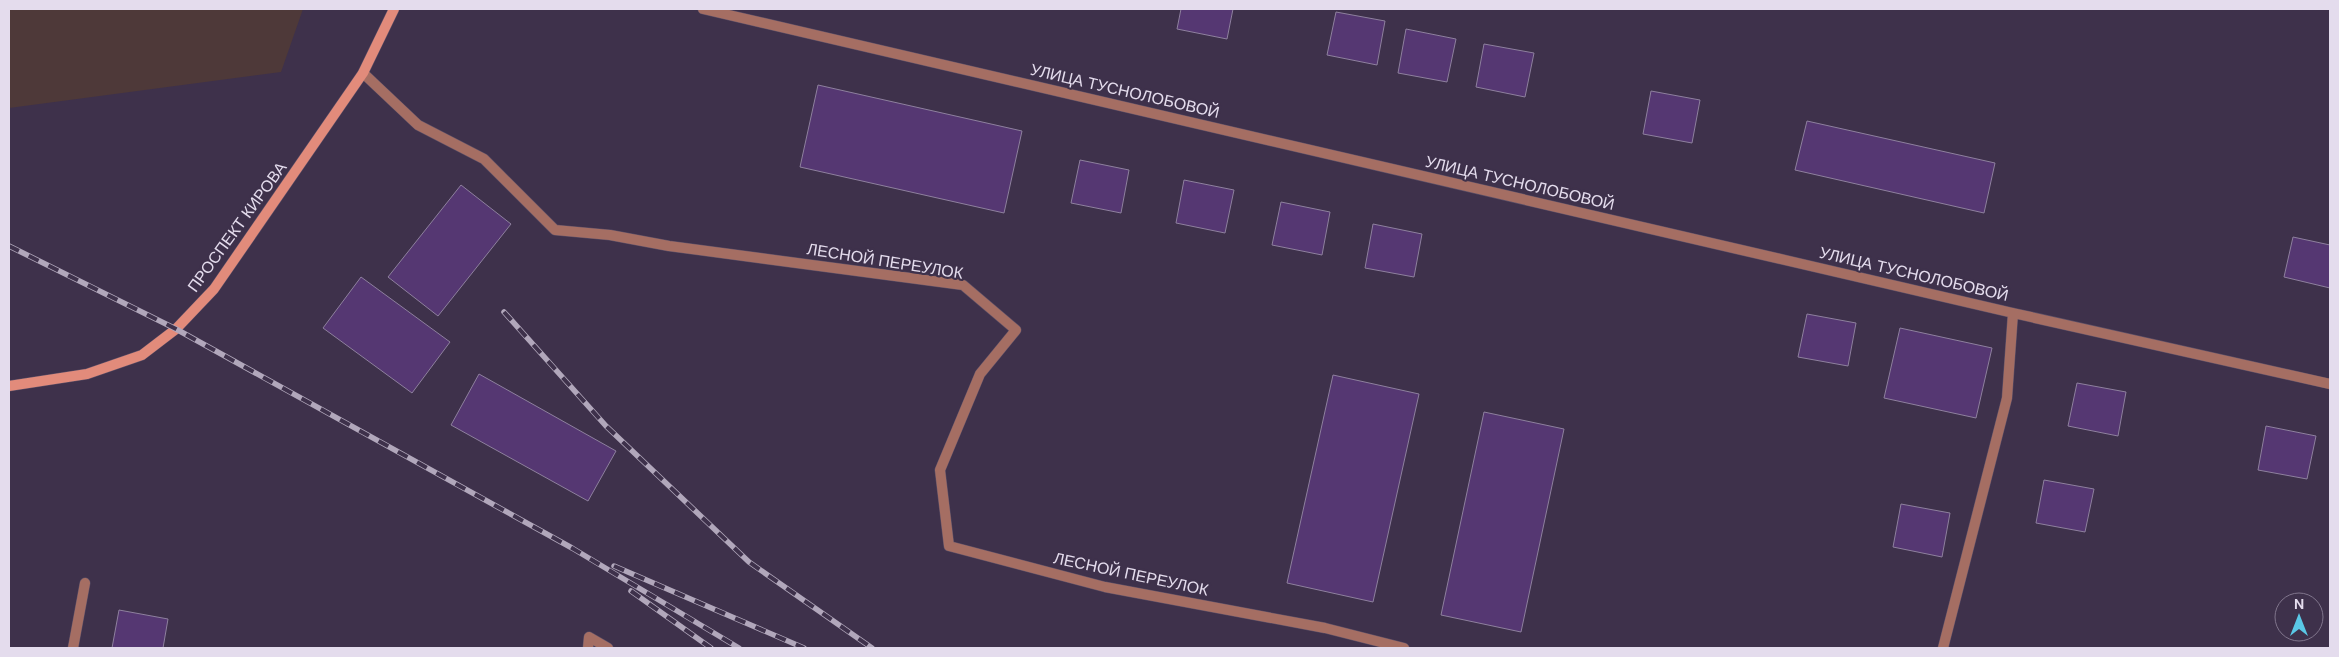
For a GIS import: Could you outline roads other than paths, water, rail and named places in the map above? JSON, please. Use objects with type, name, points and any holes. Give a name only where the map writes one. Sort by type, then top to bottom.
[{"type":"street","name":"ПРОСПЕКТ КИРОВА","points":[[9,386],[87,374],[142,354],[176,329],[214,289],[363,72],[394,9]]},
{"type":"street","name":"УЛИЦА ТУСНОЛОБОВОЙ","points":[[703,9],[2013,313],[2330,384]]},
{"type":"street","name":"ЛЕСНОЙ ПЕРЕУЛОК","points":[[363,72],[418,125],[484,159],[555,230],[610,235],[668,246],[963,285],[1016,330],[980,374],[940,470],[949,546],[1105,587],[1325,628],[1404,648]]},
{"type":"street","points":[[1943,648],[2007,398],[2013,313]]},
{"type":"street","points":[[73,648],[85,583]]},
{"type":"street","points":[[588,648],[589,637],[608,648]]},
{"type":"railway","points":[[9,246],[176,329],[572,548],[739,648]]},
{"type":"railway","points":[[504,312],[606,426],[749,562],[872,648]]},
{"type":"railway","points":[[614,566],[804,648]]},
{"type":"railway","points":[[631,591],[711,648]]}]
